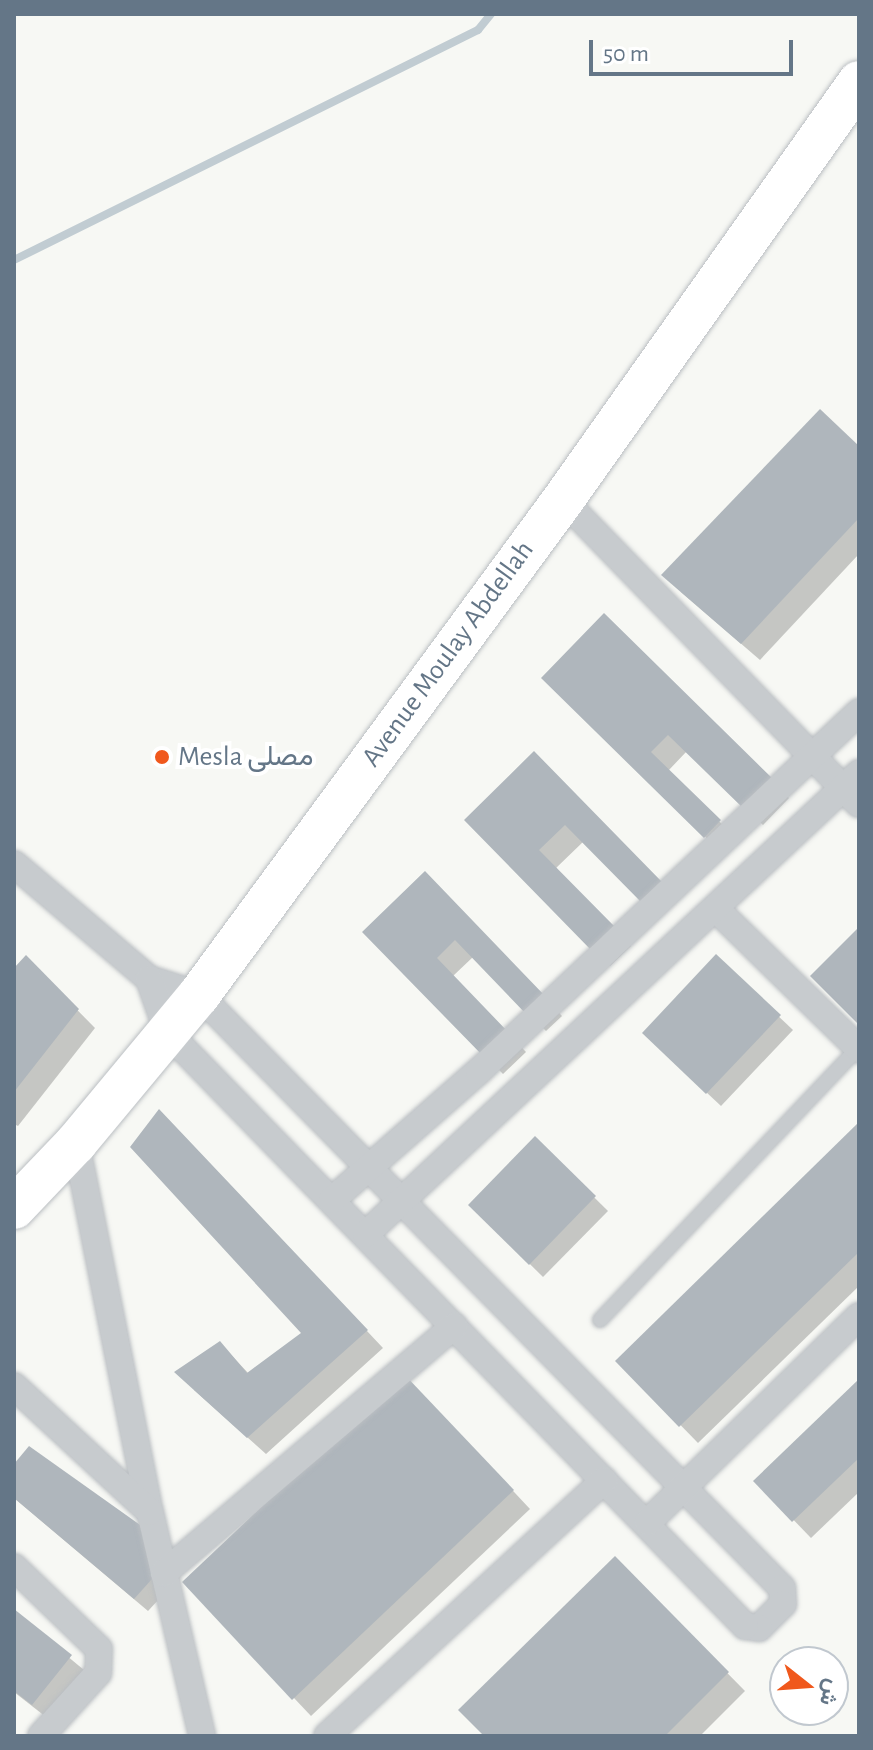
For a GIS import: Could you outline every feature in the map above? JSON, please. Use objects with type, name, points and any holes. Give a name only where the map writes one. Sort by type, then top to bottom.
[{"type":"main road","name":"Avenue Moulay Abdellah","points":[[14,1208],[76,1143],[199,995],[563,500],[859,82]]},
{"type":"street","points":[[366,1234],[715,908],[854,788],[812,756],[563,500]]},
{"type":"street","points":[[332,1200],[479,1071],[859,712]]},
{"type":"street","points":[[14,864],[149,979],[199,995],[785,1593],[783,1604],[759,1628],[745,1626],[648,1522],[168,1033],[149,979]]},
{"type":"street","points":[[715,908],[859,1048]]},
{"type":"street","points":[[76,1143],[150,1512],[202,1736]]},
{"type":"street","points":[[648,1522],[859,1316]]},
{"type":"street","points":[[164,1573],[454,1326]]},
{"type":"street","points":[[14,1386],[150,1512]]},
{"type":"street","points":[[327,1736],[604,1480]]},
{"type":"street","points":[[14,1567],[99,1649],[98,1673],[41,1736]]},
{"type":"lane","points":[[600,1320],[859,1048]]},
{"type":"building","points":[[820,409],[859,446],[859,518],[741,644],[661,575]]},
{"type":"building","points":[[604,613],[773,779],[744,809],[668,735],[651,752],[721,820],[704,838],[541,678]]},
{"type":"building","points":[[534,751],[662,882],[641,902],[565,825],[539,850],[615,927],[591,950],[464,820]]},
{"type":"building","points":[[425,871],[546,997],[527,1015],[455,940],[437,958],[510,1034],[485,1058],[362,932]]},
{"type":"building","points":[[859,927],[859,1025],[810,976]]},
{"type":"building","points":[[716,954],[781,1015],[706,1094],[642,1033]]},
{"type":"building","points":[[26,955],[79,1009],[14,1092],[14,968]]},
{"type":"building","points":[[159,1109],[368,1330],[247,1438],[174,1372],[220,1341],[247,1373],[301,1333],[130,1147]]},
{"type":"building","points":[[859,1122],[859,1252],[679,1427],[615,1361]]},
{"type":"building","points":[[535,1136],[596,1196],[529,1265],[468,1205]]},
{"type":"building","points":[[403,1373],[514,1490],[292,1700],[182,1582]]},
{"type":"building","points":[[859,1379],[859,1458],[792,1522],[753,1481]]},
{"type":"building","points":[[29,1446],[143,1527],[161,1569],[134,1599],[14,1498],[14,1464]]},
{"type":"building","points":[[615,1556],[729,1672],[665,1736],[484,1736],[458,1710]]},
{"type":"building","points":[[14,1609],[72,1655],[32,1705],[14,1691]]},
{"type":"waterway","points":[[14,260],[478,30],[491,14]]},
{"type":"place","name":"Mesla مصلى","points":[[162,757]]}]
